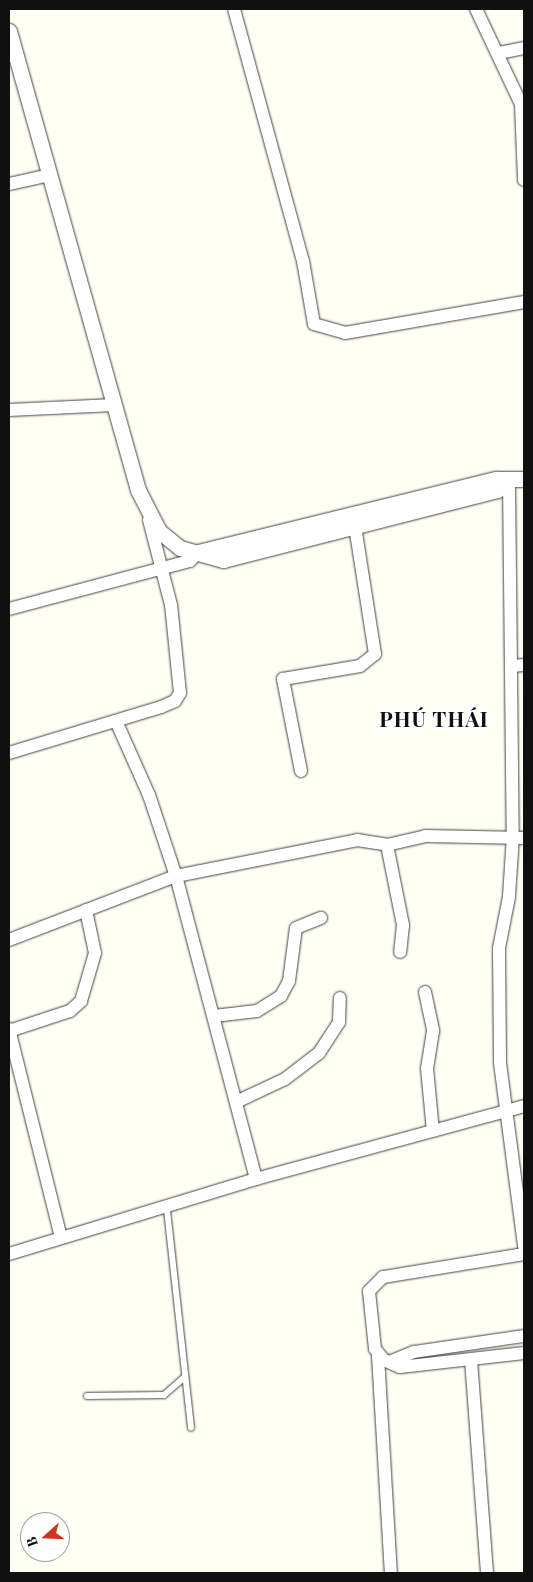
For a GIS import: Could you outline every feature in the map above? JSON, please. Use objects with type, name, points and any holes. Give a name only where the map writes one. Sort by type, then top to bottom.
[{"type":"street","points":[[234,9],[303,261],[314,324],[345,333],[524,302]]},
{"type":"street","points":[[476,9],[499,53],[521,104],[524,180]]},
{"type":"street","points":[[9,31],[114,405],[164,568],[180,693],[174,701],[116,721],[9,753]]},
{"type":"street","points":[[499,53],[524,48]]},
{"type":"street","points":[[9,184],[50,175]]},
{"type":"street","points":[[9,410],[114,405]]},
{"type":"street","points":[[9,609],[190,561],[198,552],[496,479],[517,480]]},
{"type":"street","points":[[146,511],[159,531],[180,548],[223,560],[497,490],[517,480]]},
{"type":"street","points":[[517,480],[519,837],[499,948],[500,1063],[506,1110],[520,1184],[524,1246]]},
{"type":"street","points":[[301,771],[283,679],[360,666],[375,654],[355,526]]},
{"type":"street","points":[[116,721],[149,795],[176,876],[256,1179]]},
{"type":"street","points":[[9,940],[176,876],[358,840],[386,846],[425,836],[519,837]]},
{"type":"street","points":[[386,846],[403,926],[400,952]]},
{"type":"street","points":[[61,1238],[9,1030],[70,1011],[81,1001],[95,953],[86,910]]},
{"type":"street","points":[[214,1016],[257,1011],[281,996],[289,981],[296,928],[321,918]]},
{"type":"street","points":[[425,992],[433,1031],[427,1074],[433,1131]]},
{"type":"street","points":[[236,1102],[285,1079],[319,1054],[339,1022],[340,998]]},
{"type":"street","points":[[9,1254],[166,1210],[256,1179],[524,1106]]},
{"type":"street","points":[[391,1573],[384,1359],[370,1291],[374,1282],[524,1254]]},
{"type":"street","points":[[384,1359],[414,1352],[524,1336]]},
{"type":"street","points":[[384,1359],[416,1367],[524,1352]]},
{"type":"street","points":[[471,1360],[487,1573]]},
{"type":"lane","points":[[166,1210],[191,1428]]},
{"type":"lane","points":[[87,1396],[164,1395],[185,1377]]},
{"type":"district","name":"PHÚ THÁI","points":[[434,718]]}]
